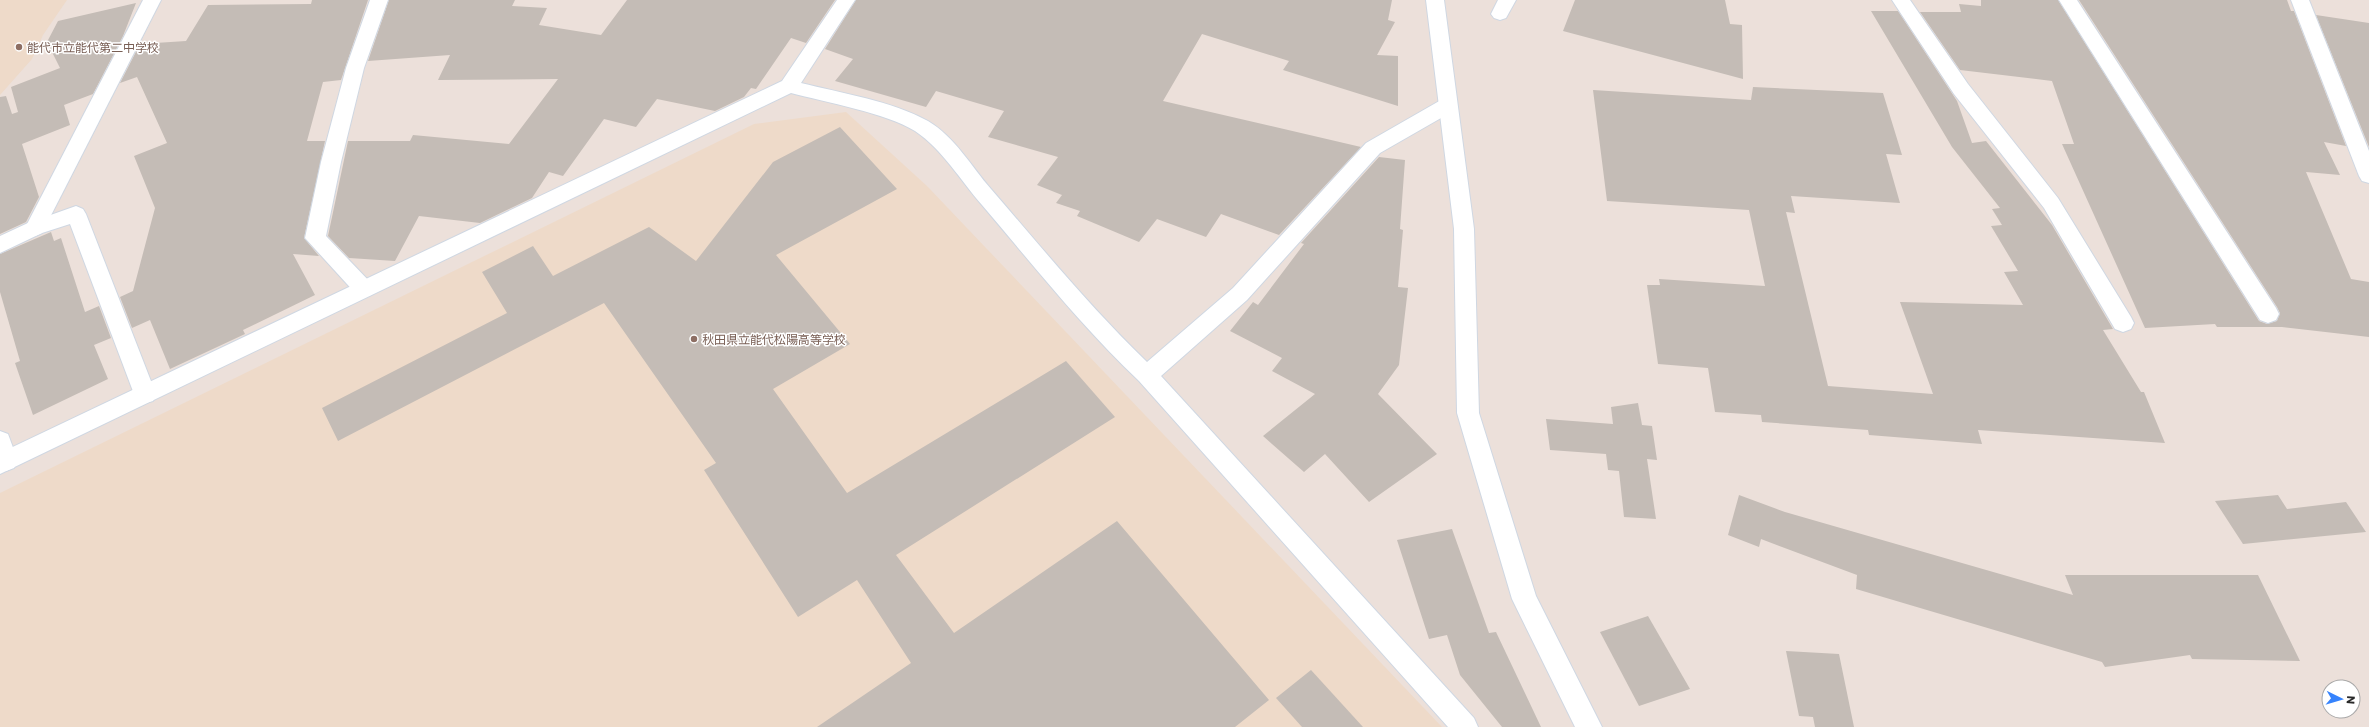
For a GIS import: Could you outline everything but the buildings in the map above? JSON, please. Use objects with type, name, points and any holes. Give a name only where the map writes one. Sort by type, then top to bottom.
[{"type":"street","points":[[35,228],[152,0]]},
{"type":"street","points":[[364,289],[315,238],[331,162],[355,68],[379,0]]},
{"type":"street","points":[[2,455],[145,394],[790,86],[846,0]]},
{"type":"street","points":[[1435,0],[1464,229],[1468,413],[1524,599],[1589,727]]},
{"type":"street","points":[[1901,0],[1961,89],[2050,203],[2123,323]]},
{"type":"street","points":[[2068,0],[2268,314]]},
{"type":"street","points":[[2300,0],[2369,176]]},
{"type":"street","points":[[790,86],[884,111],[921,126],[944,144],[979,189],[1106,336],[1147,375],[1465,727]]},
{"type":"street","points":[[1147,375],[1240,294],[1373,148],[1448,105]]},
{"type":"street","points":[[0,245],[35,228],[76,214],[145,394]]},
{"type":"shaded area","name":"能代市立能代第二中学校","points":[[0,0],[67,0],[43,35],[32,59],[0,95]]},
{"type":"shaded area","name":"秋田県立能代松陽高等学校","points":[[846,112],[927,186],[1442,727],[0,727],[0,493],[754,124]]},
{"type":"place","name":"能代市立能代第二中学校","points":[[19,47]]},
{"type":"place","name":"秋田県立能代松陽高等学校","points":[[694,339]]}]
